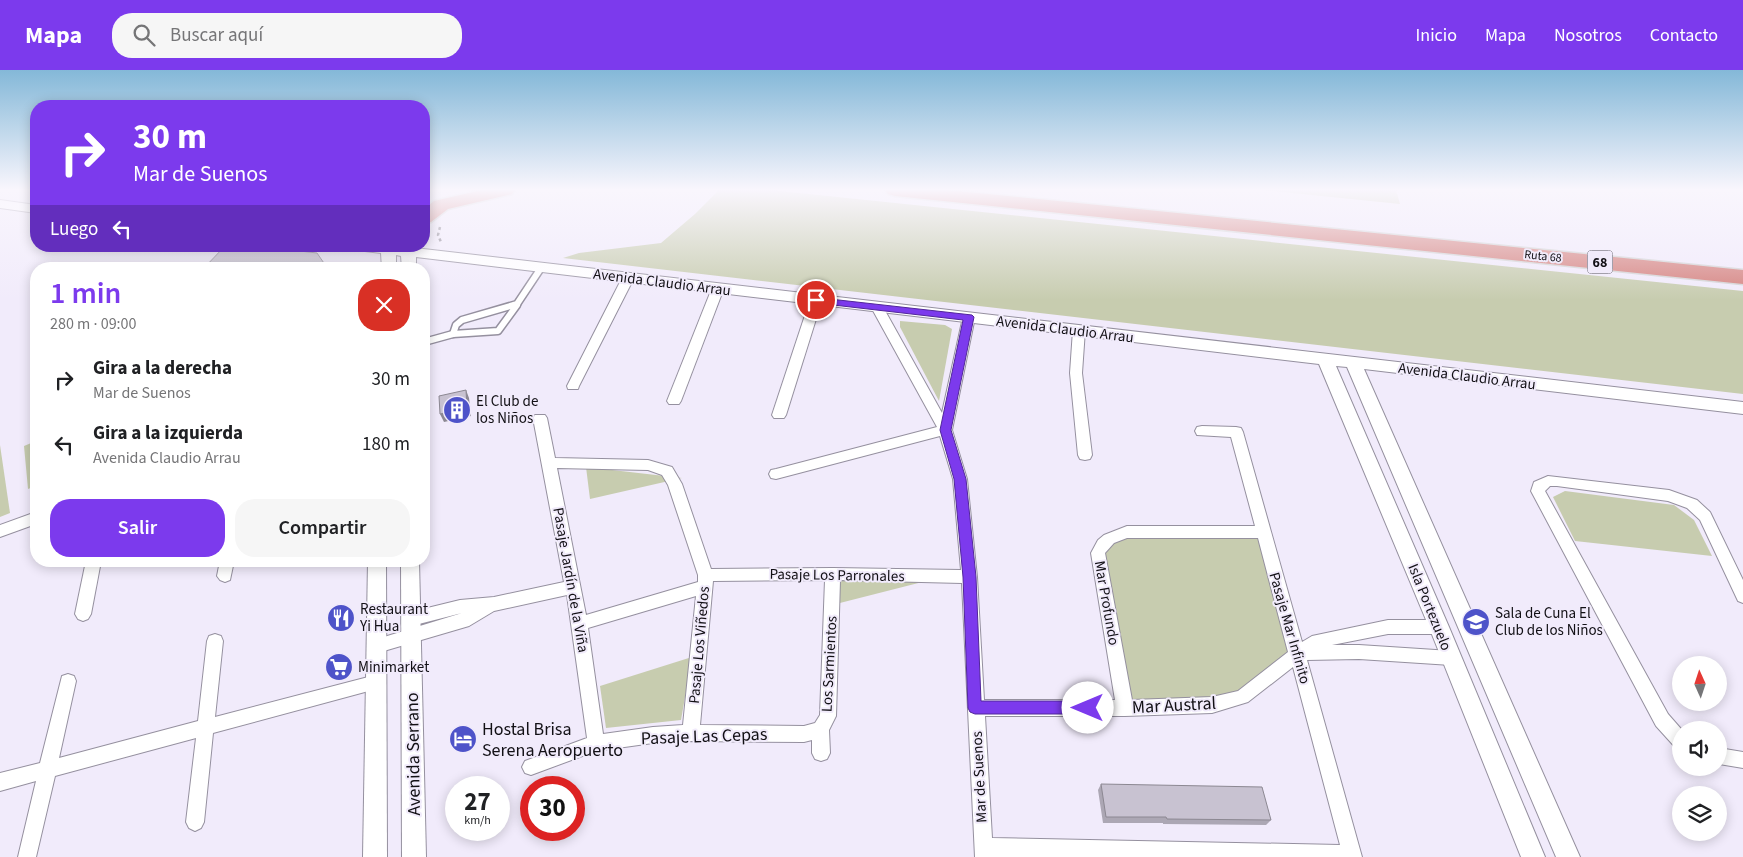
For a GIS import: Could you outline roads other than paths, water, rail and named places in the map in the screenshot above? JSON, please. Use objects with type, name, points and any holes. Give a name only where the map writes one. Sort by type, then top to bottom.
[{"type":"highway","name":"Ruta 68","points":[[1257,227],[1743,276]]},
{"type":"highway","name":"Ruta 68","points":[[1402,227],[1743,261]]},
{"type":"street","name":"Avenida Claudio Arrau","points":[[429,252],[542,268],[1743,408]]},
{"type":"street","points":[[573,386],[628,278]]},
{"type":"street","points":[[674,401],[718,288]]},
{"type":"street","points":[[779,415],[816,300]]},
{"type":"street","name":"Mar de Suenos","points":[[877,307],[945,430],[960,479],[969,577],[983,852]]},
{"type":"street","name":"Mar de Suenos","points":[[945,430],[969,317]]},
{"type":"street","points":[[1078,330],[1076,373],[1084,455]]},
{"type":"street","name":"Isla Portezuelo","points":[[1326,359],[1533,857]]},
{"type":"street","name":"Isla Portezuelo","points":[[1353,362],[1568,857]]},
{"type":"street","name":"Pasaje Jardín de la Viña","points":[[540,418],[580,624],[596,743]]},
{"type":"street","points":[[776,474],[945,430]]},
{"type":"street","name":"Pasaje Mar Infinito","points":[[1202,431],[1236,432],[1352,855]]},
{"type":"street","name":"Pasaje Los Viñedos","points":[[550,463],[648,465],[667,471],[675,484],[705,581],[691,733]]},
{"type":"street","points":[[1672,732],[1662,720],[1538,491],[1539,486],[1543,483],[1557,481],[1669,496],[1692,504],[1705,516],[1743,596]]},
{"type":"street","points":[[0,531],[30,520]]},
{"type":"street","name":"Mar Profundo","points":[[1125,708],[1098,553],[1102,543],[1113,536],[1126,532],[1263,532]]},
{"type":"street","points":[[84,614],[93,567]]},
{"type":"street","points":[[375,857],[378,567]]},
{"type":"street","name":"Avenida Serrano","points":[[410,567],[414,857]]},
{"type":"street","name":"Pasaje Los Parronales","points":[[580,624],[705,581],[833,574],[969,577]]},
{"type":"street","name":"Los Sarmientos","points":[[821,753],[821,730],[828,716],[833,574]]},
{"type":"street","points":[[376,646],[411,628],[463,621],[494,604],[573,588]]},
{"type":"street","name":"Mar Austral","points":[[975,708],[1125,708],[1212,705],[1242,697],[1312,643],[1362,630],[1439,627]]},
{"type":"street","points":[[195,822],[215,641]]},
{"type":"street","points":[[1297,653],[1377,653],[1451,658]]},
{"type":"street","points":[[27,857],[68,681]]},
{"type":"street","points":[[0,782],[376,682]]},
{"type":"street","name":"Pasaje Las Cepas","points":[[531,766],[596,743],[653,735],[691,733],[804,734],[821,730]]},
{"type":"street","points":[[1727,757],[1743,760]]},
{"type":"street","points":[[983,852],[1352,855]]},
{"type":"lane","points":[[430,340],[453,334],[498,331],[542,268]]},
{"type":"lane","points":[[453,334],[456,324],[462,320],[517,304]]},
{"type":"place","name":"El Club de los Niños","points":[[457,410]]},
{"type":"place","name":"Restaurant Yi Hua","points":[[341,618]]},
{"type":"place","name":"Sala de Cuna El Club de los Niños","points":[[1476,622]]},
{"type":"place","name":"Minimarket","points":[[339,667]]},
{"type":"place","name":"Hostal Brisa Serena Aeropuerto","points":[[463,739]]}]
